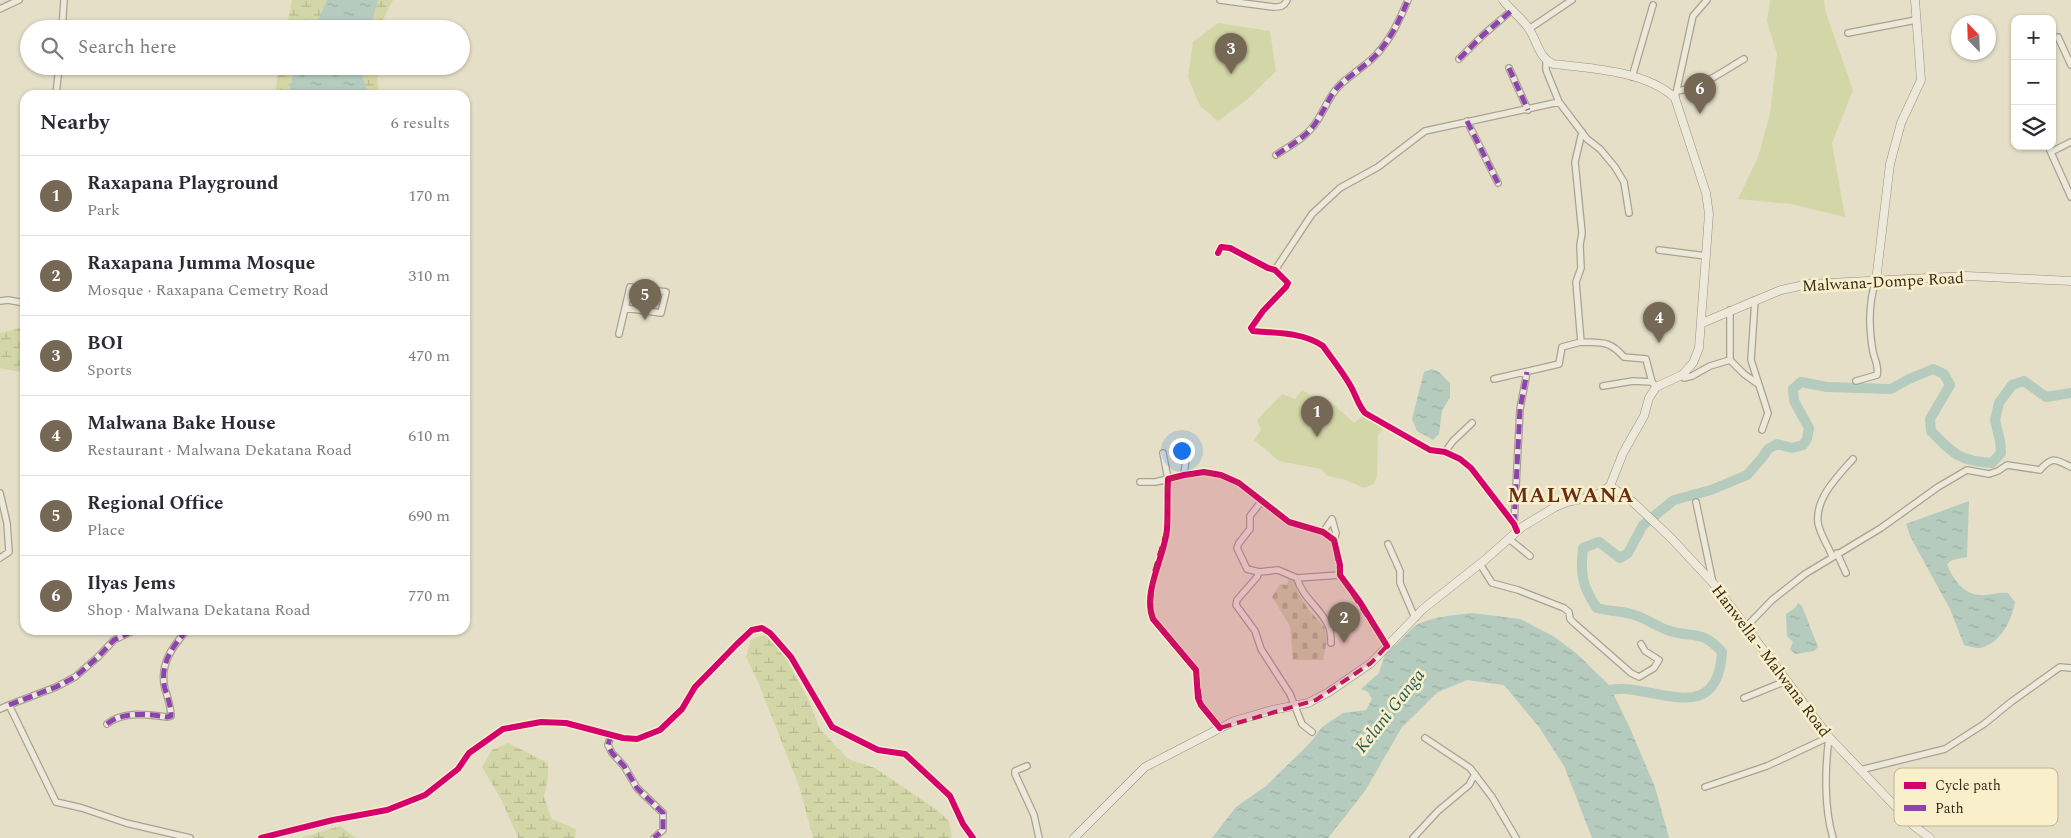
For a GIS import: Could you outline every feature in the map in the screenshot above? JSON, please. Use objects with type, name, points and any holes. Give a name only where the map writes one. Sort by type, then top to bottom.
[{"type":"main road","points":[[1074,838],[1145,767],[1186,748],[1220,728],[1264,712],[1316,700],[1372,662],[1415,618],[1509,539],[1516,528],[1555,507],[1595,496],[1610,486],[1623,453],[1644,416],[1654,384],[1682,375],[1693,363],[1699,348],[1702,323],[1701,306],[1709,214],[1706,193],[1676,94],[1610,70],[1553,64],[1546,61],[1529,28],[1511,11],[1503,0]]},
{"type":"main road","points":[[1876,281],[1894,144],[1901,123],[1921,80],[1915,0]]},
{"type":"main road","name":"Malwana-Dompe Road","points":[[1702,323],[1781,290],[1809,284],[1967,276],[2071,281]]},
{"type":"main road","name":"Hanwella - Malwana Road","points":[[1610,486],[1672,539],[1713,584],[1829,737],[1894,805]]},
{"type":"main road","name":"Hanwella - Malwana Road","points":[[1914,826],[1930,838]]},
{"type":"street","points":[[0,9],[7,3],[18,0]]},
{"type":"street","points":[[63,20],[64,0]]},
{"type":"street","points":[[1220,0],[1273,7],[1281,7],[1287,0]]},
{"type":"street","points":[[1276,155],[1304,137],[1316,123],[1330,97],[1339,86],[1374,57],[1385,45],[1394,31],[1408,0]]},
{"type":"street","points":[[1529,28],[1572,0]]},
{"type":"street","points":[[1676,94],[1693,16],[1707,0]]},
{"type":"street","points":[[1632,77],[1653,5]]},
{"type":"street","points":[[1459,59],[1511,11]]},
{"type":"street","points":[[1848,34],[1916,20]]},
{"type":"street","points":[[2058,37],[2071,65]]},
{"type":"street","points":[[1676,94],[1703,82],[1744,59]]},
{"type":"street","points":[[1546,61],[1546,70],[1559,102],[1587,139],[1600,149],[1624,182],[1629,213]]},
{"type":"street","points":[[1509,68],[1528,110]]},
{"type":"street","points":[[57,90],[58,75]]},
{"type":"street","points":[[1275,270],[1312,214],[1340,188],[1378,167],[1424,131],[1559,102]]},
{"type":"street","points":[[1467,121],[1498,183]]},
{"type":"street","points":[[1581,342],[1576,282],[1581,268],[1580,245],[1582,233],[1575,162],[1582,132]]},
{"type":"street","points":[[2056,147],[2071,142]]},
{"type":"street","points":[[2050,150],[2071,197]]},
{"type":"street","points":[[1218,254],[1221,247],[1230,248],[1275,270],[1286,280],[1286,287],[1263,311],[1251,328],[1253,331],[1300,336],[1316,341],[1322,346],[1349,383],[1365,413],[1430,450],[1445,452],[1460,459],[1471,468],[1516,528]]},
{"type":"street","points":[[1659,250],[1706,256]]},
{"type":"street","points":[[1856,381],[1877,375],[1878,369],[1873,352],[1871,327],[1871,296],[1876,281]]},
{"type":"street","points":[[619,334],[625,308],[630,287],[666,292],[661,313],[625,308]]},
{"type":"street","points":[[1755,300],[1750,360],[1768,413],[1762,430]]},
{"type":"street","points":[[0,301],[20,302]]},
{"type":"street","points":[[1730,310],[1730,360],[1744,374],[1758,384]]},
{"type":"street","points":[[1494,379],[1559,364],[1562,348],[1581,342],[1608,343],[1614,346],[1624,357],[1646,359],[1654,384],[1633,382],[1603,386]]},
{"type":"street","points":[[1682,375],[1684,378],[1692,376],[1710,366],[1730,360]]},
{"type":"street","points":[[1516,528],[1520,409],[1527,372]]},
{"type":"street","points":[[1445,452],[1453,441],[1472,423]]},
{"type":"street","points":[[1163,453],[1168,479],[1167,530],[1163,550],[1154,572],[1150,612],[1152,619],[1196,670],[1198,698],[1201,705],[1220,728]]},
{"type":"street","points":[[1184,475],[1186,458]]},
{"type":"street","points":[[1846,573],[1818,525],[1818,514],[1824,496],[1853,459]]},
{"type":"street","points":[[1746,627],[1772,600],[1805,574],[1881,528],[1938,487],[1967,470],[1989,474],[2007,465],[2040,470],[2045,463],[2052,460],[2071,467]]},
{"type":"street","points":[[1140,482],[1155,482],[1204,472],[1221,475],[1239,483],[1289,522],[1323,532],[1334,540]]},
{"type":"street","points":[[0,493],[7,523],[9,552],[0,558]]},
{"type":"street","points":[[1261,502],[1250,516],[1250,530],[1237,548],[1247,569],[1259,572],[1278,570],[1297,578],[1340,575]]},
{"type":"street","points":[[1696,502],[1713,584]]},
{"type":"street","points":[[1323,532],[1332,519],[1336,533],[1334,540],[1339,556],[1340,575],[1360,602],[1387,646]]},
{"type":"street","points":[[1509,539],[1530,556]]},
{"type":"street","points":[[1388,544],[1400,571],[1400,583],[1415,618]]},
{"type":"street","points":[[1480,564],[1492,583],[1518,590],[1569,612],[1570,619],[1574,623],[1631,673],[1639,677],[1654,668],[1659,660],[1645,651],[1641,644]]},
{"type":"street","points":[[1259,572],[1236,600],[1236,605],[1255,631],[1261,649],[1295,706],[1302,724],[1312,732]]},
{"type":"street","points":[[1297,578],[1302,588],[1326,620],[1330,629],[1332,643]]},
{"type":"street","points":[[261,838],[273,837],[333,820],[387,810],[426,795],[458,769],[469,753],[503,729],[541,722],[566,723],[610,735],[637,739],[660,730],[682,709],[696,688],[737,644],[752,630],[762,628],[770,633],[791,657],[832,727],[878,750],[905,754],[950,796],[963,824],[973,838]]},
{"type":"street","points":[[0,709],[56,687],[75,677],[114,640],[124,635]]},
{"type":"street","points":[[107,724],[112,720],[139,713],[171,716],[165,687],[164,668],[173,646],[183,635]]},
{"type":"street","points":[[1860,770],[1945,750],[1984,724],[2060,667],[2071,668]]},
{"type":"street","points":[[1744,698],[1786,681]]},
{"type":"street","points":[[9,705],[56,802],[82,808],[126,823],[190,838]]},
{"type":"street","points":[[610,735],[608,745],[612,753],[624,766],[637,788],[663,813],[663,830],[654,838]]},
{"type":"street","points":[[1705,787],[1767,766],[1829,737]]},
{"type":"street","points":[[1829,737],[1826,760],[1829,825],[1833,838]]},
{"type":"street","points":[[1425,738],[1470,768],[1492,797],[1516,838]]},
{"type":"street","points":[[1027,766],[1015,771],[1015,774],[1034,815],[1039,838]]},
{"type":"street","points":[[1413,838],[1438,811],[1469,785],[1475,774]]},
{"type":"highlighted area","points":[[1204,472],[1221,475],[1239,483],[1289,522],[1323,532],[1334,540],[1340,575],[1387,646],[1371,663],[1316,700],[1220,728],[1201,705],[1196,670],[1153,619],[1150,612],[1154,572],[1167,529],[1168,479]]},
{"type":"green space","points":[[292,0],[327,0],[318,20],[288,20]]},
{"type":"green space","points":[[378,0],[393,0],[383,20],[372,20]]},
{"type":"green space","points":[[1770,0],[1824,0],[1825,10],[1853,90],[1832,143],[1845,217],[1791,204],[1738,199],[1758,157],[1770,114],[1777,54],[1767,21]]},
{"type":"green space","points":[[1218,23],[1270,31],[1276,71],[1248,99],[1218,121],[1200,106],[1188,77],[1193,42]]},
{"type":"green space","points":[[278,75],[292,75],[290,90],[276,90]]},
{"type":"green space","points":[[362,75],[377,75],[378,90],[367,90]]},
{"type":"green space","points":[[20,328],[20,372],[0,368],[0,333]]},
{"type":"green space","points":[[1302,390],[1310,395],[1331,402],[1354,423],[1363,416],[1375,422],[1383,429],[1378,434],[1377,476],[1374,484],[1364,488],[1346,480],[1328,476],[1321,469],[1279,461],[1254,440],[1261,430],[1257,420],[1282,394],[1295,399]]},
{"type":"green space","points":[[1289,577],[1296,580],[1297,591],[1308,609],[1325,628],[1327,640],[1323,660],[1293,660],[1290,626],[1272,597],[1280,584],[1287,585]]},
{"type":"green space","points":[[766,635],[782,651],[808,699],[820,729],[848,759],[875,768],[937,810],[949,821],[952,838],[813,838],[799,786],[759,684],[746,657],[751,639]]},
{"type":"green space","points":[[508,743],[548,763],[548,777],[544,797],[552,819],[576,829],[575,838],[518,838],[502,801],[482,767],[492,750]]},
{"type":"green space","points":[[340,826],[356,838],[302,838],[303,837]]},
{"type":"water","points":[[327,0],[378,0],[372,20],[318,20]]},
{"type":"water","points":[[292,75],[362,75],[367,90],[290,90]]},
{"type":"water","points":[[1432,369],[1439,372],[1450,383],[1450,397],[1442,411],[1439,434],[1433,440],[1417,431],[1412,419],[1424,372]]},
{"type":"water","points":[[1969,501],[1967,557],[1952,560],[1947,564],[1949,569],[1955,580],[1968,592],[1983,595],[2008,593],[2015,602],[2004,630],[1993,642],[1980,648],[1964,645],[1950,609],[1911,538],[1906,524]]},
{"type":"water","points":[[1798,603],[1802,606],[1818,647],[1814,651],[1795,654],[1790,649],[1793,642],[1787,636],[1786,614],[1795,608]]},
{"type":"water","name":"Kelani Ganga","points":[[1472,613],[1520,619],[1553,636],[1576,653],[1609,685],[1655,787],[1669,838],[1592,838],[1564,766],[1539,727],[1504,685],[1467,680],[1438,692],[1402,727],[1365,791],[1328,838],[1212,838],[1236,807],[1266,786],[1311,742],[1322,727],[1343,713],[1366,710],[1372,699],[1368,692],[1361,689],[1379,673],[1386,651],[1394,646],[1411,629],[1427,620]]},
{"type":"waterway","points":[[1599,692],[1623,689],[1674,697],[1689,698],[1701,695],[1711,687],[1718,673],[1722,652],[1702,637],[1676,633],[1631,614],[1597,608],[1583,580],[1583,548],[1599,542],[1620,558],[1628,553],[1643,525],[1674,500],[1711,490],[1747,475],[1768,449],[1777,444],[1792,448],[1803,445],[1807,439],[1809,428],[1794,401],[1793,389],[1801,382],[1827,387],[1891,389],[1933,369],[1944,374],[1950,385],[1930,419],[1931,431],[1951,450],[1964,458],[1992,463],[2001,453],[1995,420],[1999,403],[2012,385],[2024,381],[2046,397],[2071,393]]},
{"type":"marked path","points":[[1276,155],[1308,132],[1343,82],[1381,50],[1408,0]]},
{"type":"marked path","points":[[1459,59],[1511,11]]},
{"type":"marked path","points":[[1509,68],[1528,110]]},
{"type":"marked path","points":[[1467,121],[1498,183]]},
{"type":"marked path","points":[[1514,524],[1520,409],[1527,372]]},
{"type":"marked path","points":[[9,705],[56,687],[75,677],[114,640],[124,635]]},
{"type":"marked path","points":[[107,724],[128,715],[171,716],[165,689],[165,664],[176,643],[183,635]]},
{"type":"marked path","points":[[611,735],[608,745],[612,753],[624,766],[637,788],[663,813],[663,830],[654,838]]},
{"type":"cycle path","points":[[1218,253],[1221,247],[1230,248],[1275,270],[1288,283],[1263,311],[1251,328],[1253,331],[1298,336],[1315,341],[1323,346],[1347,380],[1365,413],[1430,450],[1445,452],[1460,459],[1471,468],[1514,524],[1517,531]]},
{"type":"cycle path","points":[[1220,728],[1201,705],[1198,698],[1196,670],[1153,619],[1150,608],[1152,586],[1167,529],[1168,479],[1204,472],[1221,475],[1239,483],[1289,522],[1323,532],[1334,540],[1340,565],[1340,575],[1360,602],[1387,646]]},
{"type":"cycle path","points":[[261,838],[333,820],[387,810],[425,795],[458,769],[469,753],[503,729],[541,722],[566,723],[623,738],[637,739],[660,730],[682,709],[695,687],[737,644],[752,630],[762,628],[770,633],[791,657],[832,727],[878,750],[905,754],[950,796],[963,824],[973,838]]},
{"type":"place","name":"BOI","points":[[1231,74]]},
{"type":"place","name":"Ilyas Jems","points":[[1700,114]]},
{"type":"place","name":"Regional Office","points":[[645,320]]},
{"type":"place","name":"Malwana Bake House","points":[[1659,343]]},
{"type":"place","name":"Raxapana Playground","points":[[1317,437]]},
{"type":"place","name":"Raxapana Jumma Mosque","points":[[1344,643]]},
{"type":"district","name":"MALWANA","points":[[1571,496]]}]
